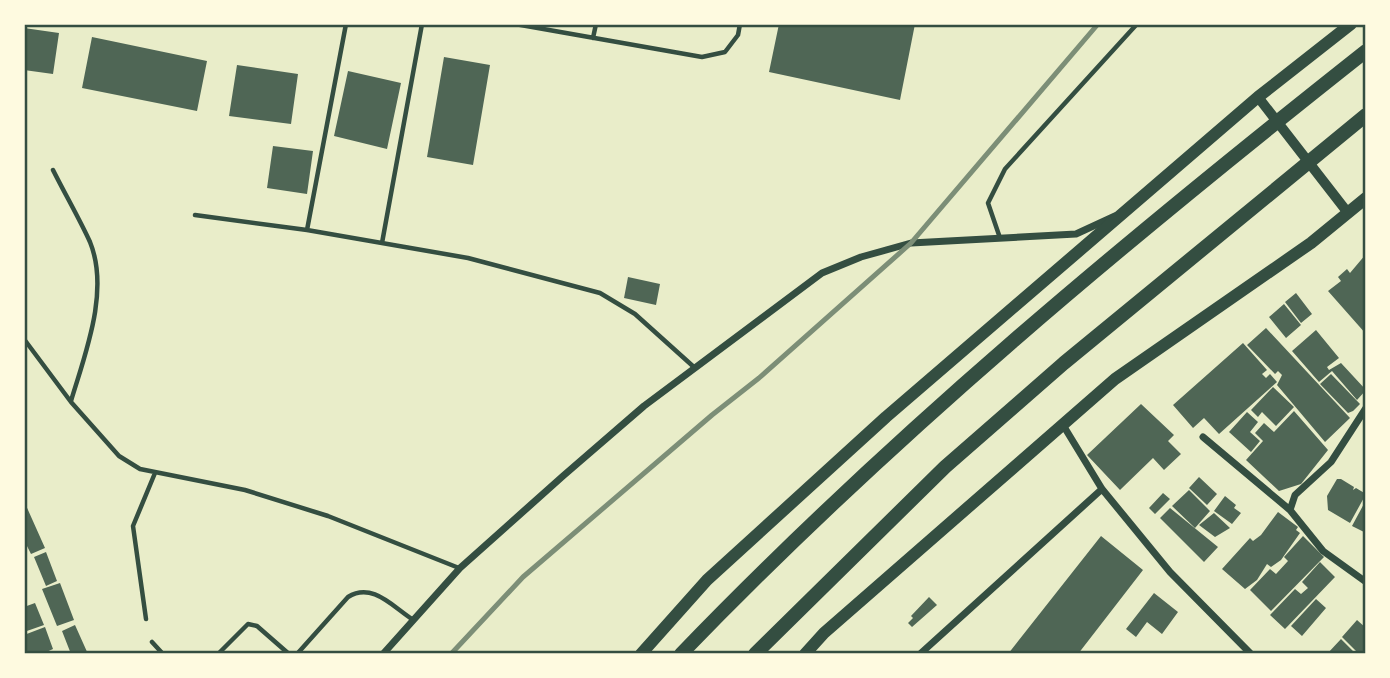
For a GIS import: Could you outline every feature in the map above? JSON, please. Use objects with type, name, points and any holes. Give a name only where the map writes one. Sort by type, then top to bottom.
[{"type":"main road","points":[[641,653],[707,580],[792,502],[1124,211],[1258,97],[1351,24]]},
{"type":"main road","points":[[681,653],[854,482],[1033,322],[1366,51]]},
{"type":"main road","points":[[755,653],[965,450],[1064,363],[1366,115]]},
{"type":"main road","points":[[805,653],[824,633],[1115,379],[1311,243],[1366,198]]},
{"type":"street","points":[[1258,97],[1348,213]]},
{"type":"street","points":[[383,653],[460,568],[644,406],[822,273],[861,257],[911,243],[1076,234],[1124,211]]},
{"type":"street","points":[[1290,510],[1295,495],[1331,462],[1366,408]]},
{"type":"street","points":[[1063,425],[1102,489],[1170,572],[1251,653]]},
{"type":"street","points":[[1203,437],[1290,510],[1323,551],[1366,582]]},
{"type":"street","points":[[920,653],[1102,489]]},
{"type":"lane","points":[[307,230],[346,24]]},
{"type":"lane","points":[[382,243],[422,24]]},
{"type":"lane","points":[[514,24],[702,57],[725,52],[738,35],[740,24]]},
{"type":"lane","points":[[593,38],[596,24]]},
{"type":"lane","points":[[1000,237],[988,203],[1005,169],[1137,24]]},
{"type":"lane","points":[[53,170],[91,245],[97,277],[89,342],[71,402]]},
{"type":"lane","points":[[195,215],[307,230],[468,258],[600,293],[635,314],[696,368]]},
{"type":"lane","points":[[24,339],[71,402],[119,456],[140,469],[245,490],[328,516],[460,568]]},
{"type":"lane","points":[[146,619],[133,526],[155,472]]},
{"type":"lane","points":[[297,653],[348,597],[358,591],[370,590],[412,619]]},
{"type":"lane","points":[[218,653],[248,624],[257,626],[289,653]]},
{"type":"lane","points":[[152,642],[163,653]]},
{"type":"building","points":[[779,24],[915,24],[900,100],[769,72]]},
{"type":"building","points":[[24,28],[59,33],[53,74],[24,70]]},
{"type":"building","points":[[92,37],[207,61],[197,111],[82,88]]},
{"type":"building","points":[[444,57],[490,65],[473,165],[427,157]]},
{"type":"building","points":[[237,65],[298,74],[291,124],[229,116]]},
{"type":"building","points":[[348,71],[401,83],[387,149],[334,136]]},
{"type":"building","points":[[273,146],[313,151],[307,194],[267,188]]},
{"type":"building","points":[[1366,254],[1366,334],[1328,291],[1341,281],[1338,277],[1347,269],[1350,273]]},
{"type":"building","points":[[628,277],[660,284],[656,305],[624,298]]},
{"type":"building","points":[[1296,293],[1312,314],[1301,323],[1285,302]]},
{"type":"building","points":[[1284,304],[1301,325],[1286,338],[1269,317]]},
{"type":"building","points":[[1266,328],[1350,418],[1325,442],[1277,385],[1282,375],[1278,371],[1275,374],[1247,345]]},
{"type":"building","points":[[1316,330],[1339,358],[1327,367],[1329,370],[1341,363],[1366,390],[1357,400],[1332,371],[1319,382],[1292,351]]},
{"type":"building","points":[[1243,343],[1267,370],[1262,374],[1266,378],[1270,374],[1277,382],[1219,434],[1204,418],[1193,428],[1173,405]]},
{"type":"building","points":[[1331,374],[1360,404],[1353,411],[1348,413],[1320,384]]},
{"type":"building","points":[[1273,387],[1294,407],[1276,426],[1262,412],[1258,417],[1251,410]]},
{"type":"building","points":[[1141,404],[1174,435],[1168,441],[1181,454],[1164,470],[1153,458],[1120,490],[1087,455]]},
{"type":"building","points":[[1294,411],[1328,450],[1301,484],[1279,491],[1246,460],[1263,441],[1255,433],[1264,423],[1274,432]]},
{"type":"building","points":[[1247,412],[1258,422],[1250,432],[1260,441],[1251,452],[1229,432]]},
{"type":"building","points":[[1199,477],[1217,494],[1207,505],[1189,488]]},
{"type":"building","points":[[1337,479],[1354,487],[1353,490],[1356,488],[1366,494],[1350,523],[1328,510],[1327,496]]},
{"type":"building","points":[[1189,490],[1210,511],[1195,528],[1172,506]]},
{"type":"building","points":[[1163,493],[1170,499],[1155,514],[1149,508]]},
{"type":"building","points":[[1225,496],[1241,513],[1232,524],[1214,511]]},
{"type":"building","points":[[1366,500],[1366,533],[1352,526]]},
{"type":"building","points":[[24,501],[45,548],[31,554],[24,540]]},
{"type":"building","points":[[1170,508],[1218,547],[1204,562],[1160,518]]},
{"type":"building","points":[[1278,512],[1298,527],[1296,530],[1300,533],[1281,560],[1271,567],[1267,564],[1257,580],[1245,589],[1222,569],[1250,538],[1253,541],[1261,535]]},
{"type":"building","points":[[1214,513],[1230,528],[1215,537],[1199,525]]},
{"type":"building","points":[[1101,536],[1143,570],[1078,654],[1008,654]]},
{"type":"building","points":[[1303,536],[1324,557],[1271,611],[1250,590],[1270,569],[1276,574],[1288,561],[1284,557]]},
{"type":"building","points":[[46,552],[57,581],[46,586],[34,557]]},
{"type":"building","points":[[1320,562],[1335,577],[1285,629],[1270,615],[1295,589],[1301,594],[1308,588],[1302,582]]},
{"type":"building","points":[[60,583],[74,620],[57,626],[42,589]]},
{"type":"building","points":[[1154,593],[1178,612],[1162,634],[1147,622],[1136,637],[1126,629]]},
{"type":"building","points":[[929,597],[937,605],[912,627],[908,623],[913,618],[911,616]]},
{"type":"building","points":[[1316,599],[1326,608],[1302,636],[1291,626]]},
{"type":"building","points":[[35,603],[44,625],[24,632],[24,607]]},
{"type":"building","points":[[1357,620],[1366,628],[1366,654],[1359,654],[1342,637]]},
{"type":"building","points":[[75,625],[88,654],[71,654],[62,631]]},
{"type":"building","points":[[45,627],[53,649],[42,654],[24,654],[24,635]]},
{"type":"building","points":[[1341,639],[1356,654],[1327,654]]},
{"type":"railway","points":[[451,654],[523,577],[759,378],[911,243],[1098,24]]}]
